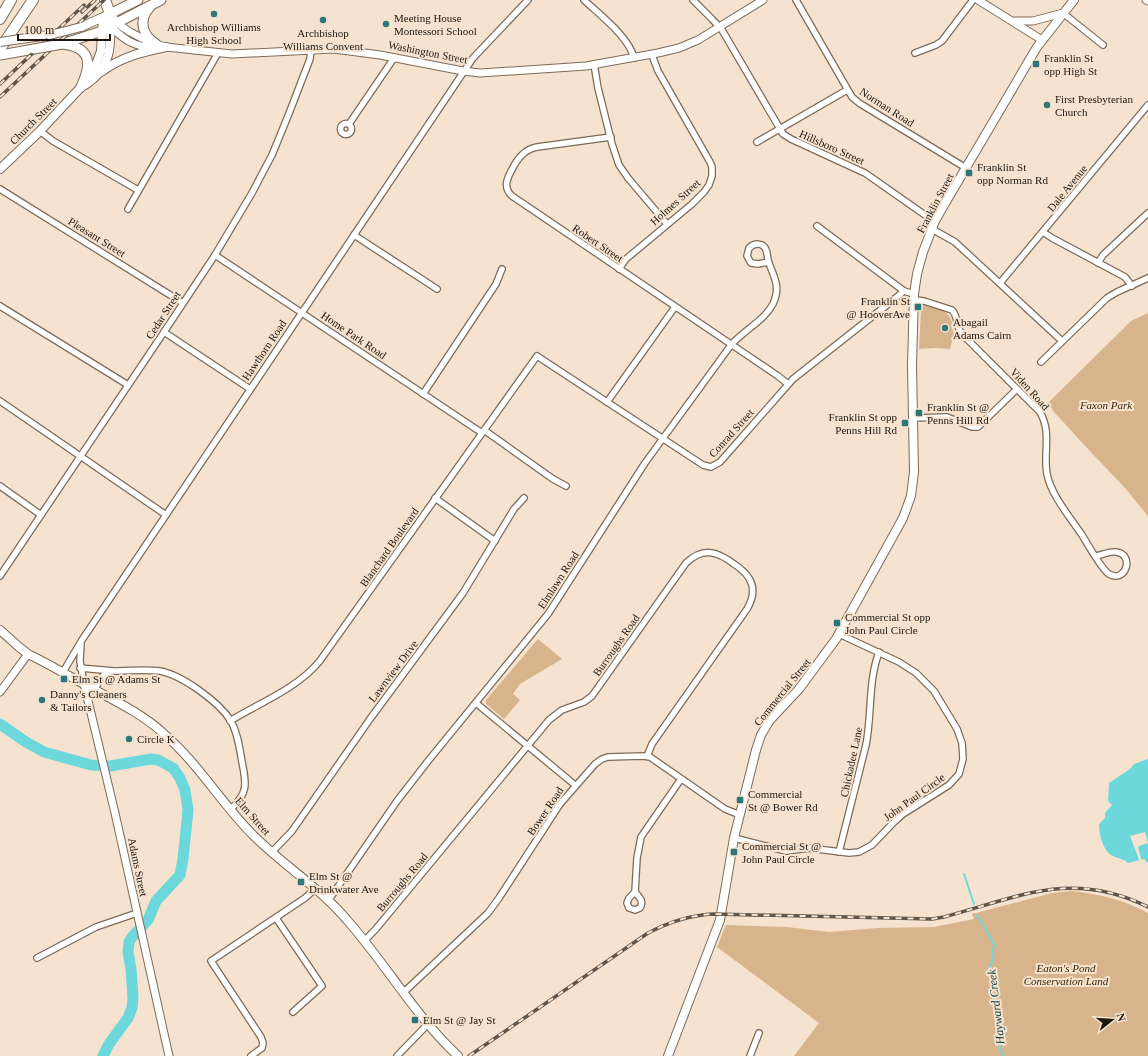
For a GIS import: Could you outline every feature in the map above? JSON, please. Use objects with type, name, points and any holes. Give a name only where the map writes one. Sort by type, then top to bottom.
[{"type":"highway","points":[[0,7],[3,0]]},
{"type":"highway","points":[[0,19],[11,0]]},
{"type":"highway","points":[[0,49],[32,1]]},
{"type":"main road","points":[[0,42],[50,35],[81,27],[106,10],[138,0]]},
{"type":"main road","name":"Franklin Street","points":[[914,448],[912,365],[914,297],[918,267],[935,221],[1042,40],[1074,0]]},
{"type":"main road","points":[[0,55],[62,44],[110,27],[157,2]]},
{"type":"main road","points":[[156,44],[149,40],[145,34],[142,24],[145,14],[157,2]]},
{"type":"main road","name":"Church Street","points":[[81,87],[94,78],[103,67],[108,54],[111,42],[110,27],[106,10]]},
{"type":"main road","name":"Church Street","points":[[0,169],[40,131],[81,87],[100,55],[110,27]]},
{"type":"main road","points":[[62,44],[76,47],[87,57],[87,71],[81,87]]},
{"type":"main road","points":[[94,78],[111,65],[128,56],[166,47]]},
{"type":"main road","name":"Commercial Street","points":[[668,1056],[717,930],[724,902],[734,838],[757,745],[763,731],[774,716],[802,685],[839,634],[907,510],[911,496],[914,448]]},
{"type":"main road","name":"Elm Street","points":[[0,630],[28,654],[133,711],[164,733],[194,764],[249,830],[346,919],[428,1024],[458,1056]]},
{"type":"street","name":"Hawthorn Road","points":[[63,672],[82,640],[464,71],[478,52],[528,0]]},
{"type":"street","points":[[584,0],[625,40],[632,50],[634,58]]},
{"type":"street","name":"Hillsboro Street","points":[[693,0],[719,27],[780,130],[791,139],[865,173],[935,221]]},
{"type":"street","name":"Washington Street","points":[[110,27],[122,38],[135,44],[147,47],[166,47],[218,53],[246,54],[311,49],[338,49],[480,73],[594,64],[652,55],[685,45],[705,36],[763,0]]},
{"type":"street","name":"Norman Road","points":[[796,0],[852,97],[859,103],[966,168]]},
{"type":"street","points":[[915,53],[936,45],[942,41],[973,0]]},
{"type":"street","points":[[978,0],[1042,40]]},
{"type":"street","points":[[1010,19],[1020,22],[1033,21],[1063,13],[1103,45]]},
{"type":"street","name":"Washington Street","points":[[110,27],[166,47]]},
{"type":"street","name":"Cedar Street","points":[[0,576],[164,332],[215,254],[252,193],[269,162],[288,116],[310,59],[311,49]]},
{"type":"street","points":[[128,209],[218,53]]},
{"type":"street","name":"Holmes Street","points":[[619,269],[626,259],[692,204],[707,188],[713,170],[710,162],[658,71],[652,55]]},
{"type":"street","points":[[349,124],[394,58]]},
{"type":"street","points":[[594,64],[597,84],[611,138],[623,172],[667,224]]},
{"type":"street","points":[[758,142],[847,90]]},
{"type":"street","name":"Dale Avenue","points":[[1000,283],[1148,105]]},
{"type":"street","points":[[40,131],[53,141],[138,190]]},
{"type":"street","name":"Robert Street","points":[[611,138],[531,149],[521,156],[508,176],[506,184],[507,190],[512,196],[788,384]]},
{"type":"street","name":"Pleasant Street","points":[[0,189],[183,303]]},
{"type":"street","points":[[1098,263],[1103,255],[1148,213]]},
{"type":"street","points":[[817,226],[914,297]]},
{"type":"street","points":[[932,229],[953,240],[1062,341]]},
{"type":"street","points":[[1043,232],[1125,277],[1132,286]]},
{"type":"street","points":[[354,235],[437,289]]},
{"type":"street","name":"Home Park Road","points":[[215,254],[423,394],[483,431],[553,479],[566,486]]},
{"type":"street","name":"Elmlawn Road","points":[[328,901],[397,801],[552,610],[645,463],[731,344],[764,315],[773,302],[776,292],[776,280],[768,262]]},
{"type":"street","points":[[423,394],[496,284],[502,269]]},
{"type":"street","points":[[1041,362],[1107,298],[1148,278]]},
{"type":"street","name":"Conrad Street","points":[[536,356],[706,466],[714,466],[720,462],[788,384],[904,291]]},
{"type":"street","name":"Viden Road","points":[[914,297],[952,310],[955,314],[957,325],[961,332],[1038,409],[1044,419],[1047,431],[1046,461],[1050,483],[1056,494],[1096,556],[1106,571],[1113,576],[1121,574],[1126,568],[1126,558],[1120,553],[1116,552],[1096,556]]},
{"type":"street","points":[[0,306],[128,385]]},
{"type":"street","points":[[607,402],[675,308]]},
{"type":"street","points":[[164,332],[250,389]]},
{"type":"street","name":"Blanchard Boulevard","points":[[230,721],[294,685],[315,666],[536,356]]},
{"type":"street","points":[[913,418],[947,417],[972,427],[978,427],[1017,389]]},
{"type":"street","points":[[0,401],[166,515]]},
{"type":"street","points":[[0,486],[41,515]]},
{"type":"street","points":[[435,498],[495,541]]},
{"type":"street","name":"Lawnview Drive","points":[[272,852],[292,831],[373,715],[463,593],[516,506],[524,498]]},
{"type":"street","name":"Burroughs Road","points":[[364,941],[375,930],[547,723],[556,714],[566,708],[584,702],[592,696],[686,563],[700,553],[717,554],[729,560],[748,576],[752,588],[750,602],[652,744],[647,756]]},
{"type":"street","name":"John Paul Circle","points":[[734,838],[786,851],[813,848],[839,852],[856,852],[870,847],[896,820],[952,782],[959,774],[963,763],[963,747],[959,734],[934,691],[928,684],[908,668],[879,652],[839,634]]},
{"type":"street","name":"Hawthorn Road","points":[[82,640],[80,651],[80,668],[84,684]]},
{"type":"street","name":"Chickadee Lane","points":[[839,852],[869,730],[871,690],[876,660],[879,652]]},
{"type":"street","points":[[0,692],[28,654]]},
{"type":"street","points":[[80,668],[156,671],[175,676],[210,699],[222,710],[230,721],[238,739],[245,784],[242,797],[231,809]]},
{"type":"street","points":[[94,689],[101,678],[112,670]]},
{"type":"street","name":"Adams Street","points":[[84,684],[169,1056]]},
{"type":"street","points":[[476,703],[575,785]]},
{"type":"street","points":[[647,756],[725,809],[740,815]]},
{"type":"street","name":"Bower Road","points":[[403,993],[488,913],[563,801],[575,785],[595,764],[602,759],[612,757],[647,756]]},
{"type":"street","points":[[635,892],[637,853],[641,837],[681,779]]},
{"type":"street","points":[[251,1056],[262,1048],[262,1040],[211,961],[276,918],[315,889]]},
{"type":"street","points":[[37,958],[96,927],[137,913]]},
{"type":"street","points":[[276,918],[322,986],[293,1012]]},
{"type":"street","points":[[397,1056],[428,1024]]},
{"type":"street","points":[[750,1056],[759,1033]]},
{"type":"green space","points":[[923,305],[940,309],[949,316],[954,333],[950,349],[919,349],[921,311]]},
{"type":"green space","name":"Faxon Park","points":[[1148,313],[1148,516],[1125,488],[1054,412],[1048,403],[1131,321]]},
{"type":"green space","points":[[538,639],[562,659],[520,684],[513,694],[520,700],[504,719],[486,704],[486,700]]},
{"type":"green space","name":"Eaton's Pond Conservation Land","points":[[1072,891],[1111,898],[1130,904],[1148,913],[1148,1056],[794,1056],[819,1023],[717,947],[726,925],[787,927],[829,932],[877,928],[934,927],[974,919],[972,914],[1052,893]]},
{"type":"water","points":[[1148,759],[1148,863],[1144,859],[1128,863],[1123,859],[1110,854],[1104,847],[1099,824],[1105,818],[1105,813],[1112,805],[1108,801],[1109,783],[1130,769],[1134,764]]},
{"type":"pier","points":[[1145,832],[1148,843],[1138,847],[1142,862],[1140,862],[1130,836]]},
{"type":"waterway","points":[[0,724],[26,742],[44,752],[91,765],[110,766],[151,759],[158,760],[173,768],[180,778],[185,790],[188,810],[180,875],[156,901],[148,920],[129,942],[128,952],[131,969],[133,998],[132,1008],[128,1018],[109,1044],[103,1056]]},
{"type":"waterway","name":"Hayward Creek","points":[[964,874],[974,904]]},
{"type":"waterway","name":"Hayward Creek","points":[[977,915],[994,944],[990,974],[1002,1056]]},
{"type":"railway","points":[[82,12],[95,0]]},
{"type":"railway","points":[[0,97],[104,0]]},
{"type":"railway","points":[[0,84],[84,5]]},
{"type":"railway","points":[[469,1056],[648,933],[672,922],[688,918],[714,914],[932,919],[1021,895],[1046,890],[1070,888],[1095,890],[1120,896],[1148,907]]},
{"type":"place","name":"Archbishop Williams High School","points":[[214,14]]},
{"type":"place","name":"Archbishop Williams Convent","points":[[323,20]]},
{"type":"place","name":"Meeting House Montessori School","points":[[386,24]]},
{"type":"place","name":"Franklin St opp High St","points":[[1036,64]]},
{"type":"place","name":"First Presbyterian Church","points":[[1047,105]]},
{"type":"place","name":"Franklin St opp Norman Rd","points":[[969,173]]},
{"type":"place","name":"Franklin St @ HooverAve","points":[[918,307]]},
{"type":"place","name":"Abagail Adams Cairn","points":[[945,328]]},
{"type":"place","name":"Franklin St @ Penns Hill Rd","points":[[919,413]]},
{"type":"place","name":"Franklin St opp Penns Hill Rd","points":[[905,423]]},
{"type":"place","name":"Commercial St opp John Paul Circle","points":[[837,623]]},
{"type":"place","name":"Elm St @ Adams St","points":[[64,679]]},
{"type":"place","name":"Danny's Cleaners & Tailors","points":[[42,700]]},
{"type":"place","name":"Circle K","points":[[129,739]]},
{"type":"place","name":"Commercial St @ Bower Rd","points":[[740,800]]},
{"type":"place","name":"Commercial St @ John Paul Circle","points":[[734,852]]},
{"type":"place","name":"Elm St @ Drinkwater Ave","points":[[301,882]]},
{"type":"place","name":"Elm St @ Jay St","points":[[415,1020]]}]
